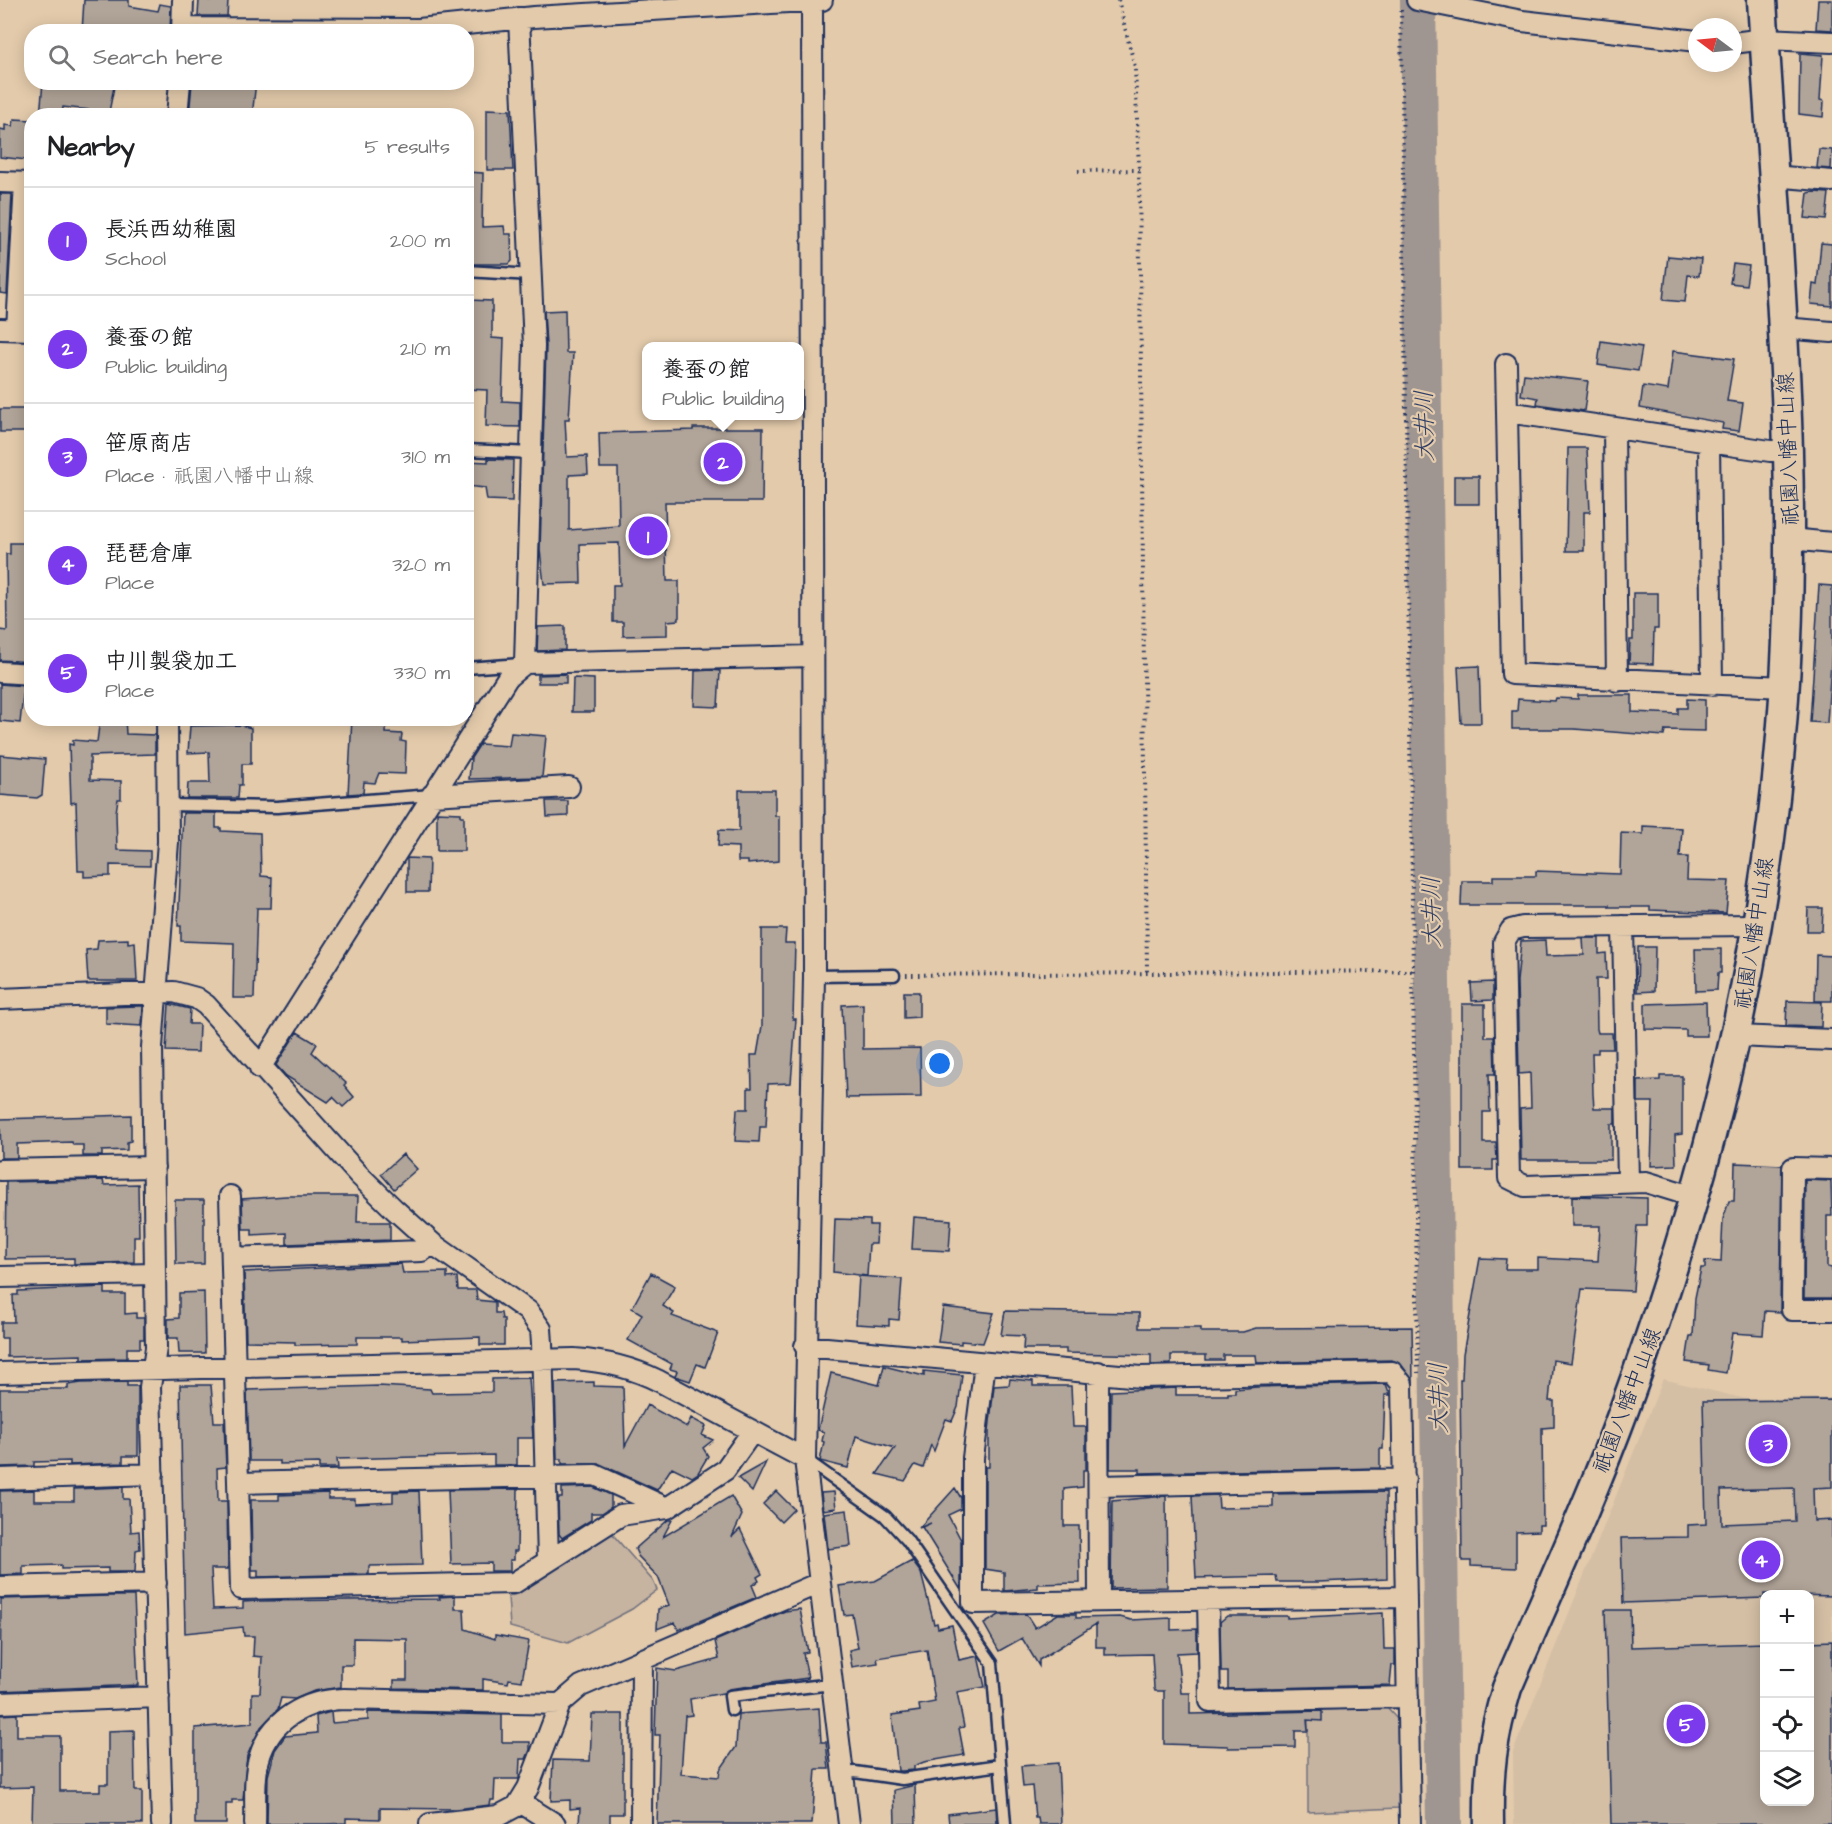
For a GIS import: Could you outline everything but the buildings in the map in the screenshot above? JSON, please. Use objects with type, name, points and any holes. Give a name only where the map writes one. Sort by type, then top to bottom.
[{"type":"main road","name":"祇園八幡中山線","points":[[1489,1824],[1488,1772],[1497,1720],[1507,1688],[1624,1411],[1665,1294],[1695,1197],[1736,1036],[1757,925],[1780,749],[1790,539],[1783,328],[1762,0]]},
{"type":"street","points":[[182,24],[183,0]]},
{"type":"street","points":[[464,24],[519,18],[815,0],[812,656],[814,976],[804,1459],[849,1824]]},
{"type":"street","points":[[1425,2],[1522,21],[1688,40]]},
{"type":"street","points":[[519,18],[534,346],[525,663]]},
{"type":"street","points":[[1742,42],[1764,39],[1832,42]]},
{"type":"street","points":[[178,108],[179,90]]},
{"type":"street","points":[[1772,176],[1832,181]]},
{"type":"street","points":[[0,182],[24,183]]},
{"type":"street","points":[[16,329],[24,232]]},
{"type":"street","points":[[1783,328],[1832,332]]},
{"type":"street","points":[[1506,364],[1512,674],[1617,681],[1784,687]]},
{"type":"street","points":[[1507,412],[1709,442],[1788,451]]},
{"type":"street","points":[[1614,428],[1617,681]]},
{"type":"street","points":[[1709,442],[1712,685]]},
{"type":"street","points":[[1790,539],[1832,543]]},
{"type":"street","points":[[260,1068],[508,677],[525,663],[812,656]]},
{"type":"street","points":[[0,672],[24,674]]},
{"type":"street","points":[[162,1824],[150,1387],[156,1348],[152,1047],[166,874],[167,726]]},
{"type":"street","points":[[432,795],[569,787]]},
{"type":"street","points":[[1695,1197],[1646,1182],[1525,1185],[1513,1182],[1507,1173],[1505,937],[1511,930],[1523,927],[1757,925]]},
{"type":"street","points":[[1623,926],[1628,1182]]},
{"type":"street","points":[[0,999],[156,992],[174,992],[196,998],[206,1005],[359,1176],[433,1244],[528,1311],[541,1329],[548,1560]]},
{"type":"street","points":[[1736,1036],[1832,1040]]},
{"type":"street","points":[[0,1170],[154,1167]]},
{"type":"street","points":[[1832,1169],[1793,1168],[1792,1298],[1792,1310],[1832,1310]]},
{"type":"street","points":[[230,1196],[242,1589],[514,1584],[621,1515],[668,1508],[725,1470],[752,1432]]},
{"type":"street","points":[[232,1258],[422,1251],[433,1244]]},
{"type":"street","points":[[0,1277],[155,1274]]},
{"type":"street","points":[[805,1346],[1141,1377],[1392,1372],[1402,1384],[1410,1824]]},
{"type":"street","points":[[0,1373],[543,1360],[600,1361],[634,1369],[804,1459]]},
{"type":"street","points":[[985,1363],[973,1458],[966,1609],[1099,1601],[1406,1597]]},
{"type":"street","points":[[1098,1372],[1099,1601]]},
{"type":"street","points":[[0,1479],[153,1474]]},
{"type":"street","points":[[239,1483],[595,1475],[668,1508]]},
{"type":"street","points":[[1099,1486],[1405,1479]]},
{"type":"street","points":[[0,1587],[156,1583]]},
{"type":"street","points":[[430,1824],[478,1822],[506,1813],[520,1802],[561,1704],[581,1686],[819,1583]]},
{"type":"street","points":[[1208,1600],[1210,1701],[1408,1697]]},
{"type":"street","points":[[641,1824],[642,1660]]},
{"type":"street","points":[[0,1703],[159,1697]]},
{"type":"street","points":[[255,1824],[256,1770],[263,1748],[287,1716],[305,1706],[324,1700],[345,1699],[561,1704]]},
{"type":"street","points":[[520,1802],[555,1824]]},
{"type":"lane","points":[[474,271],[532,274]]},
{"type":"lane","points":[[474,450],[531,453]]},
{"type":"lane","points":[[474,667],[525,663]]},
{"type":"lane","points":[[168,805],[277,807],[432,795]]},
{"type":"lane","points":[[814,976],[894,975]]},
{"type":"lane","points":[[804,1459],[885,1516],[966,1609],[992,1663],[1005,1824]]},
{"type":"lane","points":[[732,1710],[730,1696],[831,1683]]},
{"type":"lane","points":[[843,1773],[855,1772],[902,1779],[1000,1765]]},
{"type":"path","points":[[1118,0],[1135,67],[1139,170],[1147,973]]},
{"type":"path","points":[[1400,0],[1418,1383]]},
{"type":"path","points":[[1078,171],[1139,170]]},
{"type":"path","points":[[894,975],[1412,971]]},
{"type":"shaded area","points":[[1663,1379],[1746,1399],[1832,1398],[1832,1824],[1514,1824],[1513,1752]]},
{"type":"shaded area","points":[[608,1529],[653,1581],[657,1590],[632,1609],[568,1643],[510,1627],[508,1596],[514,1595]]},
{"type":"shaded area","points":[[1387,1708],[1398,1720],[1399,1808],[1308,1812],[1308,1710]]},
{"type":"waterway","name":"大井川","points":[[1418,0],[1444,1824]]},
{"type":"place","name":"養蚕の館","points":[[723,462]]},
{"type":"place","name":"長浜西幼稚園","points":[[648,536]]},
{"type":"place","name":"笹原商店","points":[[1768,1444]]},
{"type":"place","name":"琵琶倉庫","points":[[1761,1560]]},
{"type":"place","name":"中川製袋加工","points":[[1686,1724]]}]
